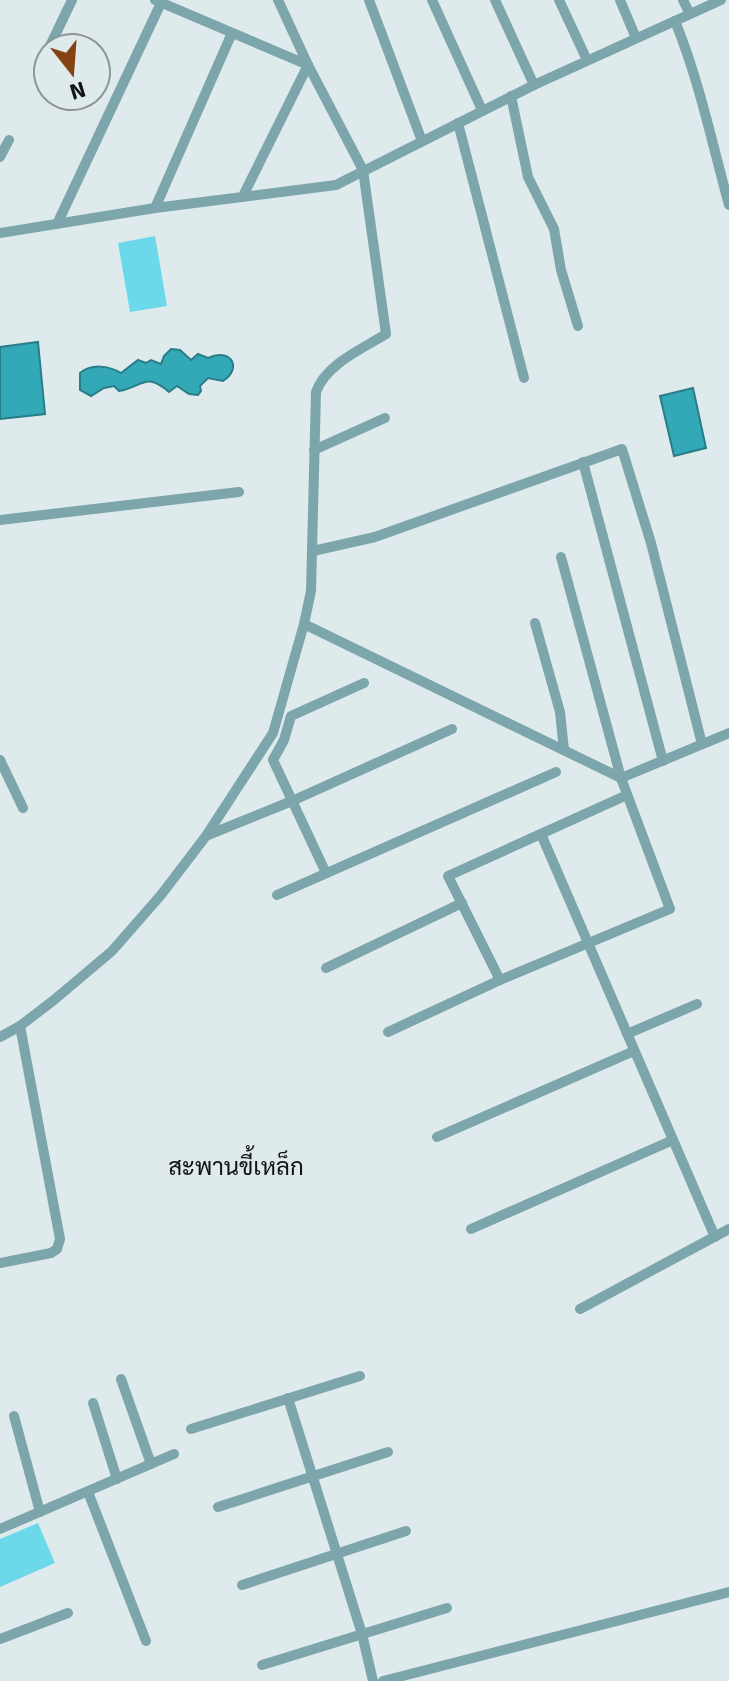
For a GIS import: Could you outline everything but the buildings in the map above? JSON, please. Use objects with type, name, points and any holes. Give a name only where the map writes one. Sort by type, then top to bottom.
[{"type":"street","points":[[57,32],[72,0]]},
{"type":"street","points":[[0,1037],[20,1026],[112,951],[161,895],[206,836],[273,733],[311,591],[316,392],[320,380],[332,369],[386,334],[363,170],[278,0]]},
{"type":"street","points":[[369,0],[422,141]]},
{"type":"street","points":[[432,0],[482,110]]},
{"type":"street","points":[[495,0],[534,85]]},
{"type":"street","points":[[559,0],[587,60]]},
{"type":"street","points":[[620,0],[636,38]]},
{"type":"street","points":[[683,0],[690,14]]},
{"type":"street","points":[[0,233],[155,208],[336,185],[511,96],[721,0]]},
{"type":"street","points":[[57,224],[158,1],[308,65]]},
{"type":"street","points":[[675,21],[692,64],[729,205]]},
{"type":"street","points":[[155,208],[232,33]]},
{"type":"street","points":[[243,196],[308,65]]},
{"type":"street","points":[[511,96],[528,177],[554,229],[561,270],[578,326]]},
{"type":"street","points":[[458,123],[524,378]]},
{"type":"street","points":[[0,157],[9,140]]},
{"type":"street","points":[[314,450],[385,418]]},
{"type":"street","points":[[313,551],[383,535],[619,448],[624,450],[702,744]]},
{"type":"street","points":[[583,462],[663,761]]},
{"type":"street","points":[[0,520],[239,492]]},
{"type":"street","points":[[388,1032],[500,980],[670,909],[621,778],[561,557]]},
{"type":"street","points":[[535,623],[560,712],[564,750]]},
{"type":"street","points":[[304,624],[621,778],[729,733]]},
{"type":"street","points":[[326,873],[273,760],[284,740],[291,716],[364,683]]},
{"type":"street","points":[[206,836],[452,729]]},
{"type":"street","points":[[0,760],[23,808]]},
{"type":"street","points":[[277,895],[556,772]]},
{"type":"street","points":[[500,980],[448,876],[627,795]]},
{"type":"street","points":[[541,834],[715,1237]]},
{"type":"street","points":[[326,968],[462,903]]},
{"type":"street","points":[[627,1034],[697,1004]]},
{"type":"street","points":[[0,1263],[51,1253],[57,1249],[60,1239],[20,1026]]},
{"type":"street","points":[[437,1137],[634,1051]]},
{"type":"street","points":[[471,1229],[673,1140]]},
{"type":"street","points":[[580,1309],[729,1229]]},
{"type":"street","points":[[191,1429],[360,1376]]},
{"type":"street","points":[[121,1379],[151,1464]]},
{"type":"street","points":[[288,1398],[362,1634],[373,1681]]},
{"type":"street","points":[[93,1403],[117,1479]]},
{"type":"street","points":[[14,1416],[40,1512]]},
{"type":"street","points":[[218,1507],[388,1452]]},
{"type":"street","points":[[0,1529],[174,1454]]},
{"type":"street","points":[[88,1492],[146,1641]]},
{"type":"street","points":[[242,1585],[406,1531]]},
{"type":"street","points":[[383,1681],[729,1592]]},
{"type":"street","points":[[262,1665],[447,1608]]},
{"type":"street","points":[[0,1639],[68,1613]]},
{"type":"shaded area","points":[[155,236],[167,306],[130,312],[118,243]]},
{"type":"shaded area","points":[[38,342],[45,414],[0,419],[0,347]]},
{"type":"shaded area","points":[[171,349],[180,350],[191,360],[198,354],[208,358],[223,355],[232,360],[232,370],[223,381],[208,378],[200,386],[198,395],[189,394],[177,386],[169,392],[149,381],[119,391],[114,386],[104,388],[91,396],[80,390],[80,373],[85,370],[100,367],[121,373],[138,360],[161,364]]},
{"type":"shaded area","points":[[693,388],[706,448],[674,456],[660,396]]},
{"type":"shaded area","points":[[38,1523],[55,1563],[0,1587],[0,1539]]},
{"type":"district","name":"สะพานขี้เหล็ก","points":[[236,1167]]}]
